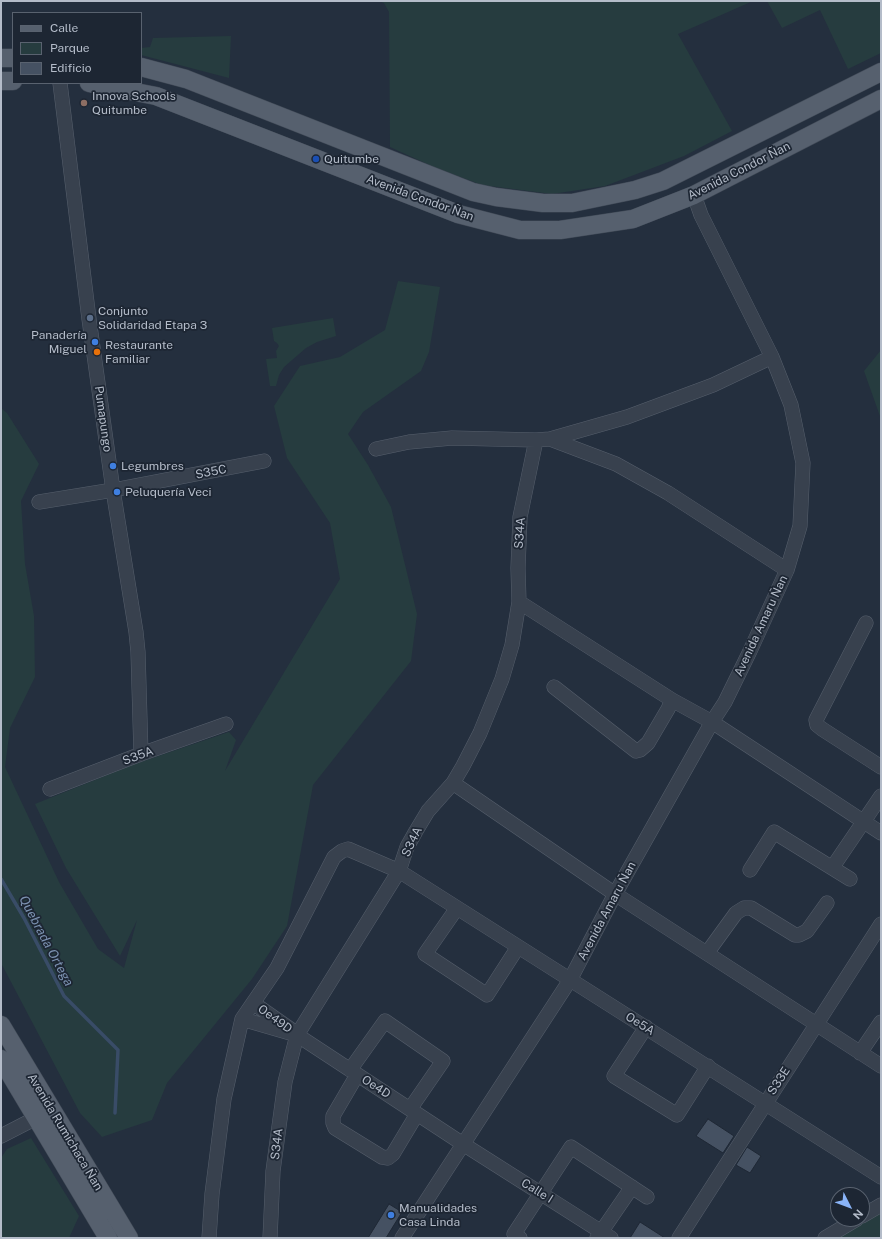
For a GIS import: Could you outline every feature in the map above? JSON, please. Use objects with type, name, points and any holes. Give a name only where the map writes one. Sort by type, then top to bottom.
[{"type":"main road","points":[[1,58],[12,58]]},
{"type":"main road","name":"Avenida Condor Ñan","points":[[142,67],[186,79],[473,192],[496,197],[543,203],[572,203],[635,190],[663,181],[881,72]]},
{"type":"main road","points":[[1,81],[12,81]]},
{"type":"main road","name":"Avenida Condor Ñan","points":[[94,84],[156,96],[458,214],[520,230],[560,230],[633,219],[694,195],[881,99]]},
{"type":"main road","name":"Avenida Rumichaca Ñan","points":[[1,1025],[128,1238]]},
{"type":"main road","name":"Avenida Rumichaca Ñan","points":[[1,1059],[108,1238]]},
{"type":"street","name":"Pumapungo","points":[[60,84],[113,490],[138,652],[141,754]]},
{"type":"street","name":"Avenida Amaru Ñan","points":[[402,1238],[570,980],[615,894],[712,722],[725,702],[787,570],[800,526],[803,463],[791,405],[772,357],[701,215],[694,195]]},
{"type":"street","points":[[376,449],[409,442],[452,438],[543,439],[627,417],[713,385],[772,357]]},
{"type":"street","points":[[543,439],[616,464],[668,493],[787,570]]},
{"type":"street","name":"S34A","points":[[270,1238],[273,1171],[292,1034],[400,871],[407,847],[416,831],[428,811],[453,783],[480,732],[502,679],[512,645],[519,602],[518,560],[520,517],[543,439]]},
{"type":"street","name":"S35C","points":[[39,502],[113,490],[264,461]]},
{"type":"street","points":[[519,602],[672,700],[712,722],[881,833]]},
{"type":"street","points":[[866,623],[816,720],[817,725],[822,729],[881,767]]},
{"type":"street","points":[[554,687],[636,751],[640,750],[648,742],[672,700]]},
{"type":"street","name":"S35A","points":[[50,789],[141,754],[226,724]]},
{"type":"street","points":[[453,783],[615,894],[881,1066]]},
{"type":"street","points":[[832,868],[881,796]]},
{"type":"street","points":[[750,870],[774,832],[850,878]]},
{"type":"street","name":"Oe5A","points":[[242,1019],[277,968],[334,857],[342,851],[348,850],[400,871],[881,1177]]},
{"type":"street","points":[[707,953],[736,913],[744,908],[752,908],[795,935],[802,935],[807,931],[827,902]]},
{"type":"street","points":[[457,908],[426,954],[487,995],[518,947]]},
{"type":"street","name":"S33E","points":[[679,1238],[881,924]]},
{"type":"street","name":"Oe49D","points":[[253,1003],[289,1027],[292,1034]]},
{"type":"street","points":[[209,1238],[212,1194],[224,1100],[242,1019]]},
{"type":"street","name":"Oe49D","points":[[242,1019],[292,1034]]},
{"type":"street","points":[[385,1022],[443,1061],[414,1112],[393,1154],[388,1158],[382,1157],[335,1128],[333,1116],[354,1073],[385,1022]]},
{"type":"street","points":[[860,1053],[881,1022]]},
{"type":"street","points":[[646,1027],[614,1076],[677,1115],[708,1066]]},
{"type":"street","name":"Oe4D","points":[[292,1034],[463,1144]]},
{"type":"street","points":[[1,1136],[36,1118]]},
{"type":"street","name":"Calle I","points":[[463,1144],[540,1193],[603,1236]]},
{"type":"street","points":[[520,1238],[514,1234],[571,1147],[647,1197]]},
{"type":"street","points":[[603,1236],[632,1187]]},
{"type":"street","points":[[870,1211],[881,1205]]},
{"type":"street","points":[[825,1238],[844,1227]]},
{"type":"green space","points":[[379,1],[753,1],[678,34],[732,131],[684,156],[605,186],[552,194],[482,185],[436,168],[390,147],[389,12],[384,3]]},
{"type":"green space","points":[[767,1],[881,1],[881,53],[848,69],[820,10],[782,28]]},
{"type":"green space","points":[[231,36],[229,78],[142,55],[142,48],[150,47],[153,38]]},
{"type":"green space","points":[[398,281],[440,287],[429,352],[421,371],[363,412],[348,434],[368,465],[391,507],[417,614],[411,661],[313,785],[287,926],[252,979],[167,1083],[152,1120],[102,1137],[80,1113],[1,963],[1,408],[7,413],[39,464],[21,501],[25,564],[34,616],[35,677],[10,728],[5,767],[59,882],[98,949],[124,968],[137,920],[120,956],[66,868],[35,804],[135,764],[229,732],[236,740],[225,771],[340,579],[330,523],[287,458],[274,406],[300,366],[340,357],[385,330]]},
{"type":"green space","points":[[333,318],[336,336],[317,342],[306,348],[284,367],[279,375],[276,386],[270,386],[266,359],[277,358],[276,351],[279,346],[274,341],[272,328]]},
{"type":"green space","points":[[881,350],[881,419],[864,371]]},
{"type":"green space","points":[[31,1138],[79,1216],[69,1238],[1,1238],[1,1158],[7,1149]]},
{"type":"green space","points":[[881,1209],[881,1238],[834,1238],[852,1227],[870,1227],[870,1216]]},
{"type":"building","points":[[708,1119],[734,1136],[723,1153],[696,1136]]},
{"type":"building","points":[[747,1147],[761,1156],[750,1173],[736,1165]]},
{"type":"building","points":[[389,1204],[402,1212],[386,1238],[368,1238]]},
{"type":"building","points":[[640,1222],[665,1238],[630,1238]]},
{"type":"waterway","name":"Quebrada Ortega","points":[[1,879],[24,918],[64,996],[118,1050],[115,1113]]},
{"type":"place","name":"Innova Schools Quitumbe","points":[[84,103]]},
{"type":"place","name":"Quitumbe","points":[[316,159]]},
{"type":"place","name":"Conjunto Solidaridad Etapa 3","points":[[90,318]]},
{"type":"place","name":"Panadería Miguel","points":[[95,342]]},
{"type":"place","name":"Restaurante Familiar","points":[[97,352]]},
{"type":"place","name":"Legumbres","points":[[113,466]]},
{"type":"place","name":"Peluquería Veci","points":[[117,492]]},
{"type":"place","name":"Manualidades Casa Linda","points":[[391,1215]]}]
